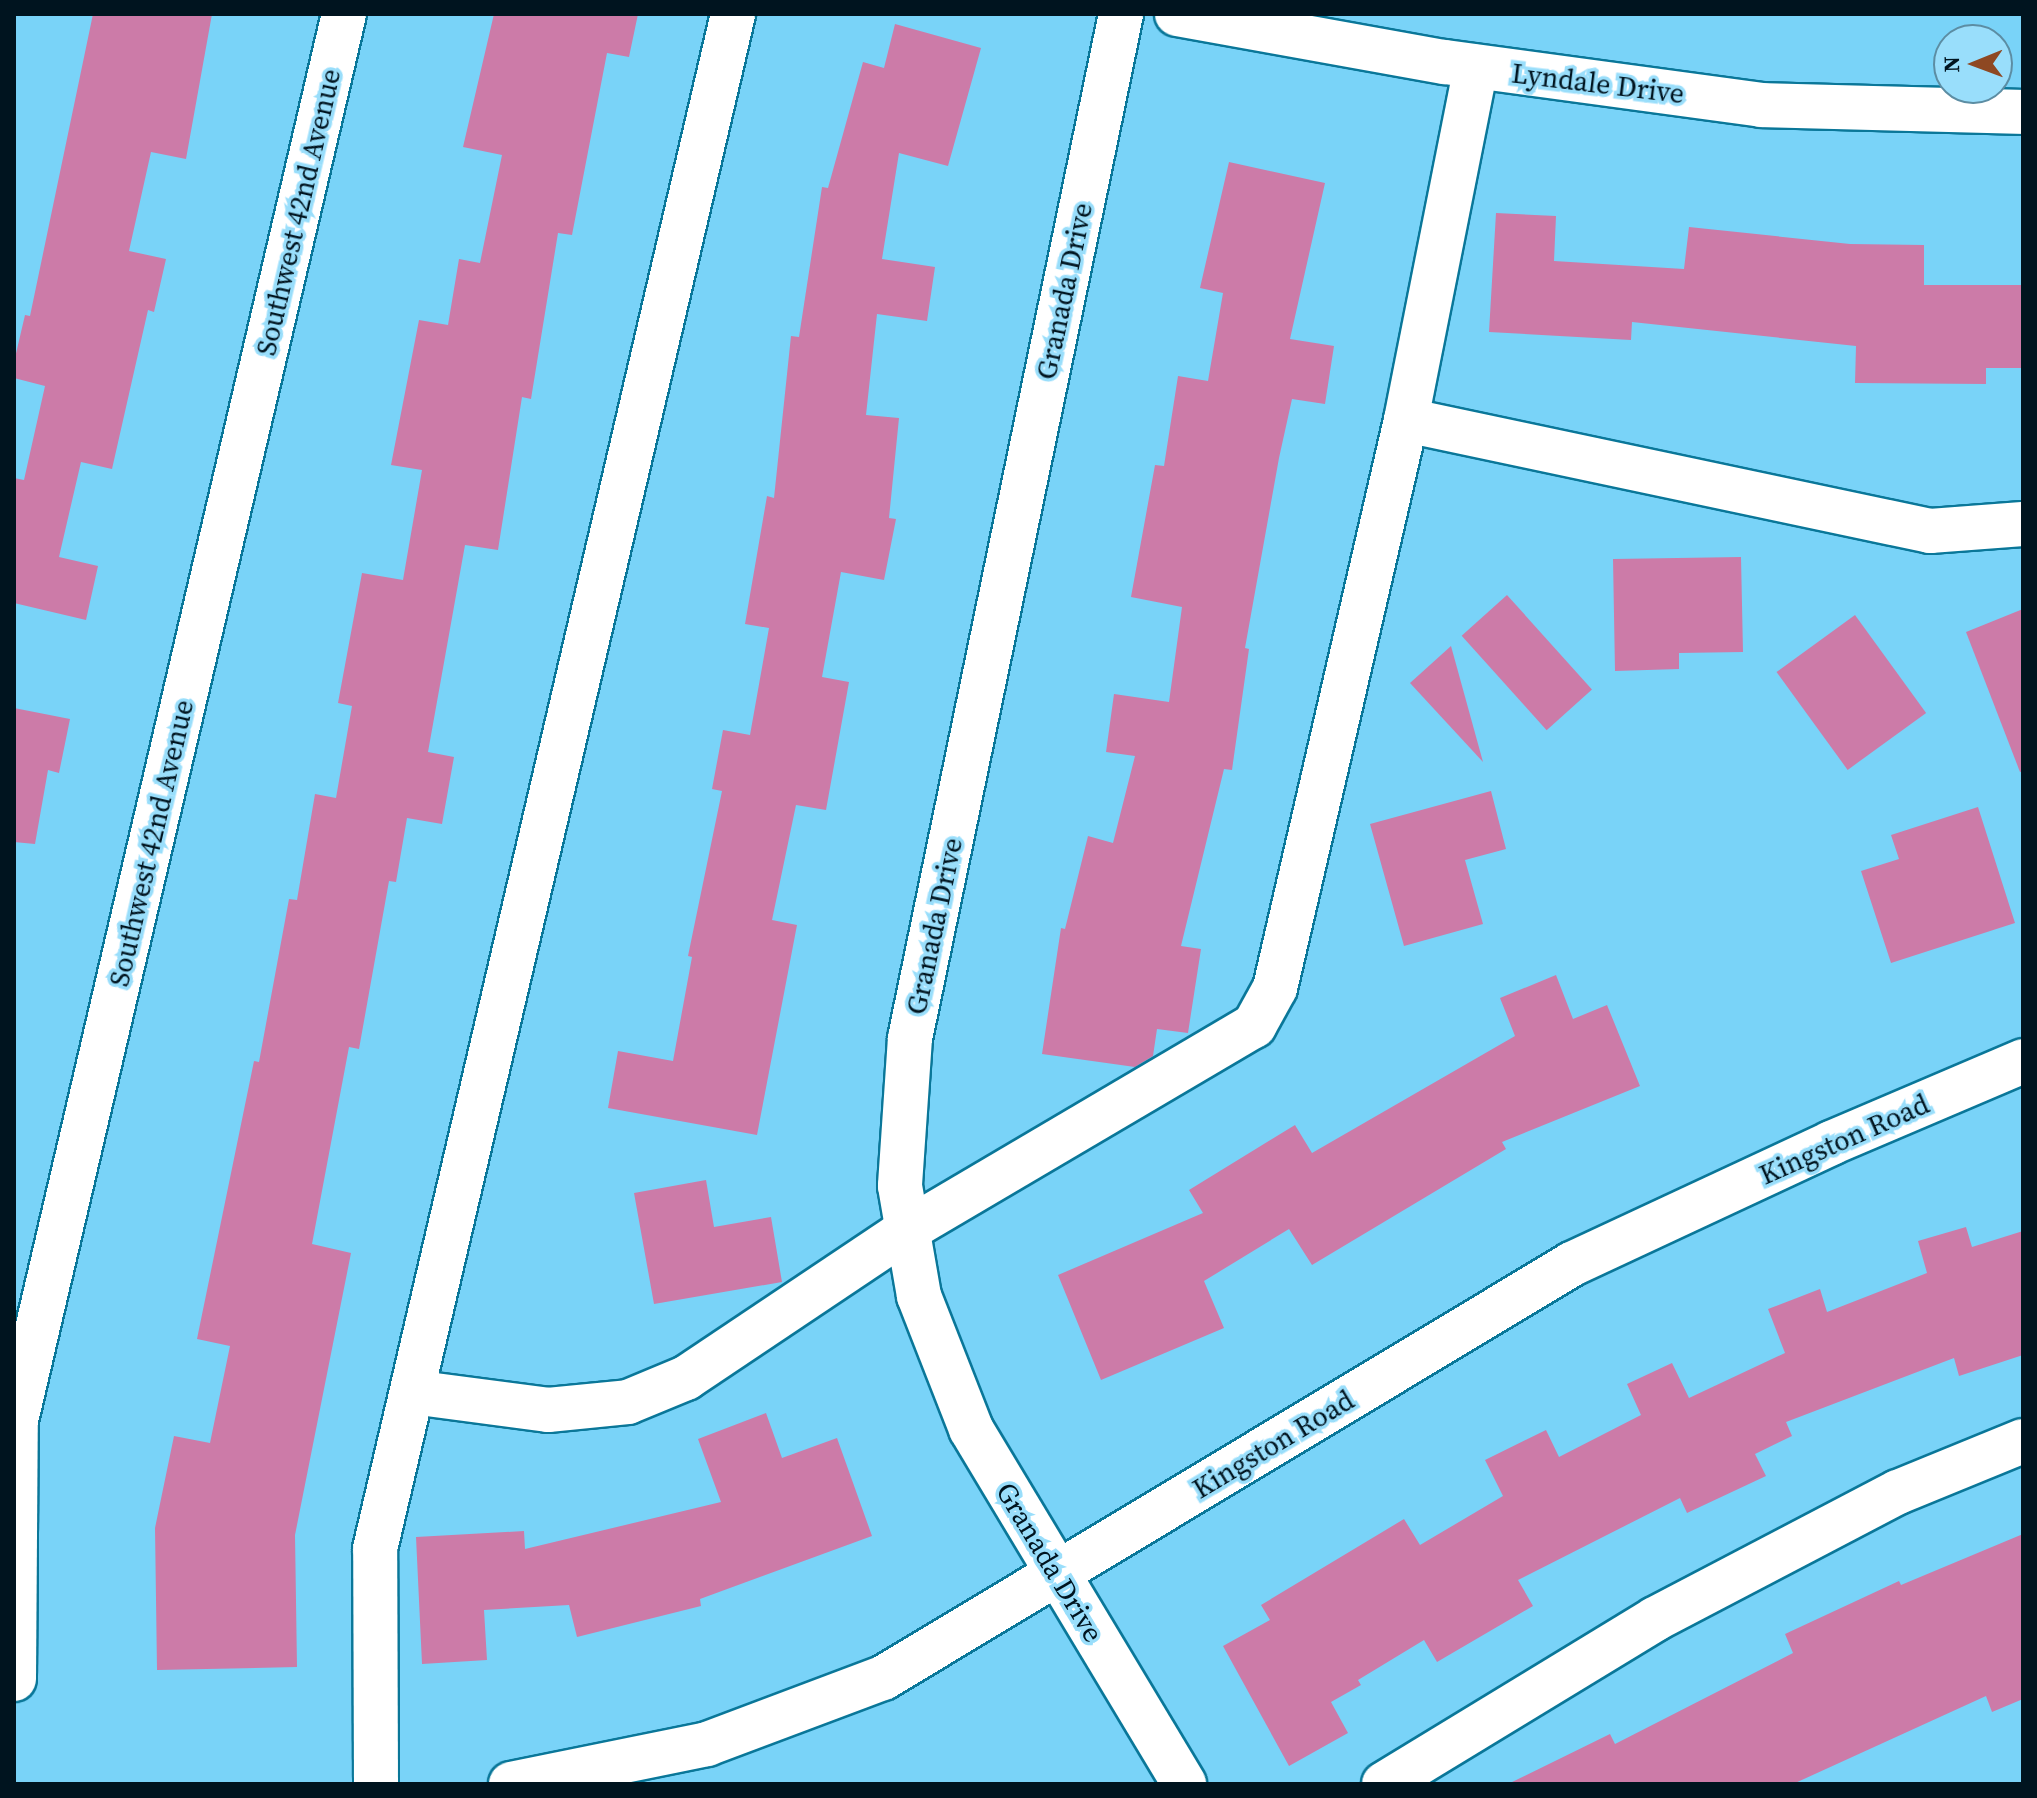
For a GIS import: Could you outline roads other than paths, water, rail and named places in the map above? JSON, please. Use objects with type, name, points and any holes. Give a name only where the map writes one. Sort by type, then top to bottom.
[{"type":"street","name":"Southwest 42nd Avenue","points":[[14,1679],[16,1420],[344,14]]},
{"type":"street","points":[[376,1784],[375,1549],[733,14]]},
{"type":"street","name":"Granada Drive","points":[[1121,14],[910,1038],[900,1186],[919,1296],[971,1429],[1184,1784]]},
{"type":"street","name":"Lyndale Drive","points":[[1177,14],[1476,67],[1761,105],[2023,112]]},
{"type":"street","points":[[412,1392],[548,1410],[628,1402],[686,1378],[907,1230],[1254,1026],[1275,988],[1406,420],[1476,67]]},
{"type":"street","points":[[1406,420],[1930,531],[2023,524]]},
{"type":"street","name":"Kingston Road","points":[[511,1784],[707,1744],[883,1678],[1572,1264],[2023,1061]]},
{"type":"street","points":[[1384,1784],[1655,1619],[1898,1492],[2023,1441]]}]
